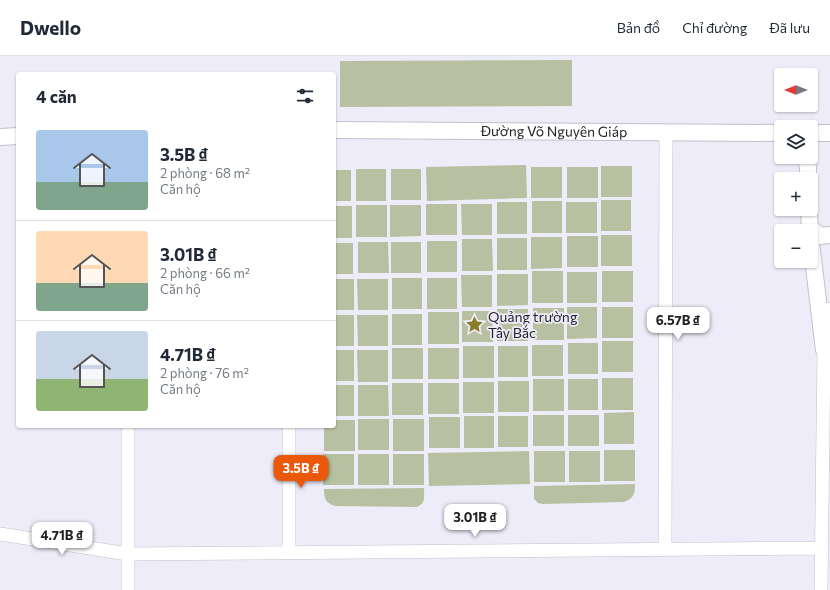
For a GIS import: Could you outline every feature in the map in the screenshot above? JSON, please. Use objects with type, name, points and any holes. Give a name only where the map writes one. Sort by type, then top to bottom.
[{"type":"main road","name":"Đường Võ Nguyên Giáp","points":[[336,130],[774,134]]},
{"type":"main road","points":[[818,133],[830,133]]},
{"type":"main road","points":[[0,137],[16,136]]},
{"type":"main road","points":[[818,235],[830,235]]},
{"type":"main road","points":[[814,268],[824,350]]},
{"type":"street","points":[[665,550],[666,132]]},
{"type":"street","points":[[821,590],[826,565],[822,548],[827,376],[824,350],[830,309]]},
{"type":"street","points":[[128,428],[128,590]]},
{"type":"street","points":[[289,428],[289,552]]},
{"type":"street","points":[[0,534],[128,554],[822,548]]},
{"type":"green space","points":[[572,60],[572,106],[340,107],[340,61]]},
{"type":"green space","points":[[526,165],[527,198],[427,201],[426,167]]},
{"type":"green space","points":[[601,166],[632,166],[632,197],[601,197]]},
{"type":"green space","points":[[531,167],[562,167],[562,198],[531,198]]},
{"type":"green space","points":[[567,167],[598,167],[598,198],[567,198]]},
{"type":"green space","points":[[356,169],[386,169],[386,201],[356,201]]},
{"type":"green space","points":[[391,169],[421,169],[421,200],[391,200]]},
{"type":"green space","points":[[336,170],[351,170],[351,201],[336,201]]},
{"type":"green space","points":[[601,200],[631,200],[631,231],[601,231]]},
{"type":"green space","points":[[532,201],[562,201],[562,233],[532,233]]},
{"type":"green space","points":[[497,202],[527,202],[527,234],[497,234]]},
{"type":"green space","points":[[566,202],[597,202],[597,233],[566,233]]},
{"type":"green space","points":[[426,204],[457,204],[457,235],[426,235]]},
{"type":"green space","points":[[461,204],[492,204],[492,235],[462,235]]},
{"type":"green space","points":[[356,205],[387,205],[387,237],[356,237]]},
{"type":"green space","points":[[390,205],[421,205],[421,236],[390,237]]},
{"type":"green space","points":[[336,206],[352,206],[352,238],[336,238]]},
{"type":"green space","points":[[601,235],[632,235],[632,266],[601,266]]},
{"type":"green space","points":[[567,236],[598,236],[598,267],[567,267]]},
{"type":"green space","points":[[531,237],[562,237],[562,268],[531,269]]},
{"type":"green space","points":[[497,238],[527,238],[527,270],[497,270]]},
{"type":"green space","points":[[462,239],[492,239],[493,271],[462,271]]},
{"type":"green space","points":[[427,241],[457,241],[457,272],[427,272]]},
{"type":"green space","points":[[358,242],[388,242],[389,273],[358,273]]},
{"type":"green space","points":[[391,242],[421,242],[421,273],[391,273]]},
{"type":"green space","points":[[336,243],[353,243],[353,274],[336,274]]},
{"type":"green space","points":[[532,271],[563,271],[563,303],[532,303]]},
{"type":"green space","points":[[602,271],[633,271],[633,302],[602,302]]},
{"type":"green space","points":[[567,272],[597,272],[597,303],[567,303]]},
{"type":"green space","points":[[497,274],[528,274],[528,305],[497,306]]},
{"type":"green space","points":[[461,275],[492,275],[492,307],[462,307]]},
{"type":"green space","points":[[392,278],[422,278],[422,309],[392,309]]},
{"type":"green space","points":[[427,278],[457,278],[457,309],[427,309]]},
{"type":"green space","points":[[336,279],[354,279],[354,310],[336,310]]},
{"type":"green space","points":[[357,279],[388,279],[388,310],[358,310]]},
{"type":"green space","points":[[567,307],[597,307],[597,338],[567,339]]},
{"type":"green space","points":[[602,307],[633,307],[633,338],[602,338]]},
{"type":"green space","points":[[533,308],[564,308],[564,340],[533,340]]},
{"type":"green space","points":[[497,309],[528,309],[528,341],[497,341]]},
{"type":"green space","points":[[462,311],[492,311],[493,342],[462,342]]},
{"type":"green space","points":[[428,312],[459,312],[459,344],[428,344]]},
{"type":"green space","points":[[392,314],[422,314],[422,345],[392,345]]},
{"type":"green space","points":[[336,315],[354,315],[354,346],[336,346]]},
{"type":"green space","points":[[357,315],[388,315],[388,346],[358,346]]},
{"type":"green space","points":[[602,341],[633,341],[633,372],[602,372]]},
{"type":"green space","points":[[568,343],[598,343],[598,374],[568,374]]},
{"type":"green space","points":[[532,345],[563,345],[563,376],[532,376]]},
{"type":"green space","points":[[463,346],[494,346],[494,378],[463,378]]},
{"type":"green space","points":[[498,346],[528,346],[528,377],[498,377]]},
{"type":"green space","points":[[392,348],[423,348],[423,379],[392,379]]},
{"type":"green space","points":[[428,348],[459,348],[459,379],[428,379]]},
{"type":"green space","points":[[336,350],[354,350],[354,381],[336,381]]},
{"type":"green space","points":[[357,350],[388,350],[388,382],[358,382]]},
{"type":"green space","points":[[602,378],[633,378],[633,410],[602,410]]},
{"type":"green space","points":[[533,379],[564,379],[564,411],[533,411]]},
{"type":"green space","points":[[568,379],[598,379],[598,410],[568,410]]},
{"type":"green space","points":[[498,381],[529,381],[529,412],[498,412]]},
{"type":"green space","points":[[463,382],[494,382],[494,413],[463,413]]},
{"type":"green space","points":[[392,383],[423,383],[423,415],[392,415]]},
{"type":"green space","points":[[428,383],[459,383],[459,414],[428,414]]},
{"type":"green space","points":[[336,385],[354,385],[354,416],[336,416]]},
{"type":"green space","points":[[358,385],[388,385],[389,416],[358,416]]},
{"type":"green space","points":[[634,412],[634,444],[604,444],[604,413]]},
{"type":"green space","points":[[533,415],[564,415],[564,446],[533,446]]},
{"type":"green space","points":[[568,415],[599,415],[599,446],[568,446]]},
{"type":"green space","points":[[464,416],[494,416],[494,448],[464,448]]},
{"type":"green space","points":[[498,416],[528,416],[528,447],[498,447]]},
{"type":"green space","points":[[429,417],[460,417],[460,448],[429,448]]},
{"type":"green space","points":[[358,419],[389,419],[389,450],[358,450]]},
{"type":"green space","points":[[393,419],[424,419],[424,451],[393,451]]},
{"type":"green space","points":[[336,420],[355,420],[355,451],[324,451],[324,428],[336,428]]},
{"type":"green space","points":[[604,450],[635,450],[635,481],[604,481]]},
{"type":"green space","points":[[529,451],[530,484],[429,486],[428,453]]},
{"type":"green space","points":[[534,451],[565,451],[565,482],[534,482]]},
{"type":"green space","points":[[569,451],[600,451],[600,482],[569,482]]},
{"type":"green space","points":[[323,454],[354,454],[354,485],[323,485]]},
{"type":"green space","points":[[358,454],[389,454],[389,485],[358,485]]},
{"type":"green space","points":[[393,454],[424,454],[424,485],[393,485]]},
{"type":"green space","points":[[635,484],[633,495],[630,499],[624,502],[543,504],[538,503],[534,499],[534,486]]},
{"type":"green space","points":[[424,488],[423,502],[416,507],[335,506],[327,502],[324,492],[324,489]]},
{"type":"place","name":"Quảng trường Tây Bắc","points":[[475,325]]}]
